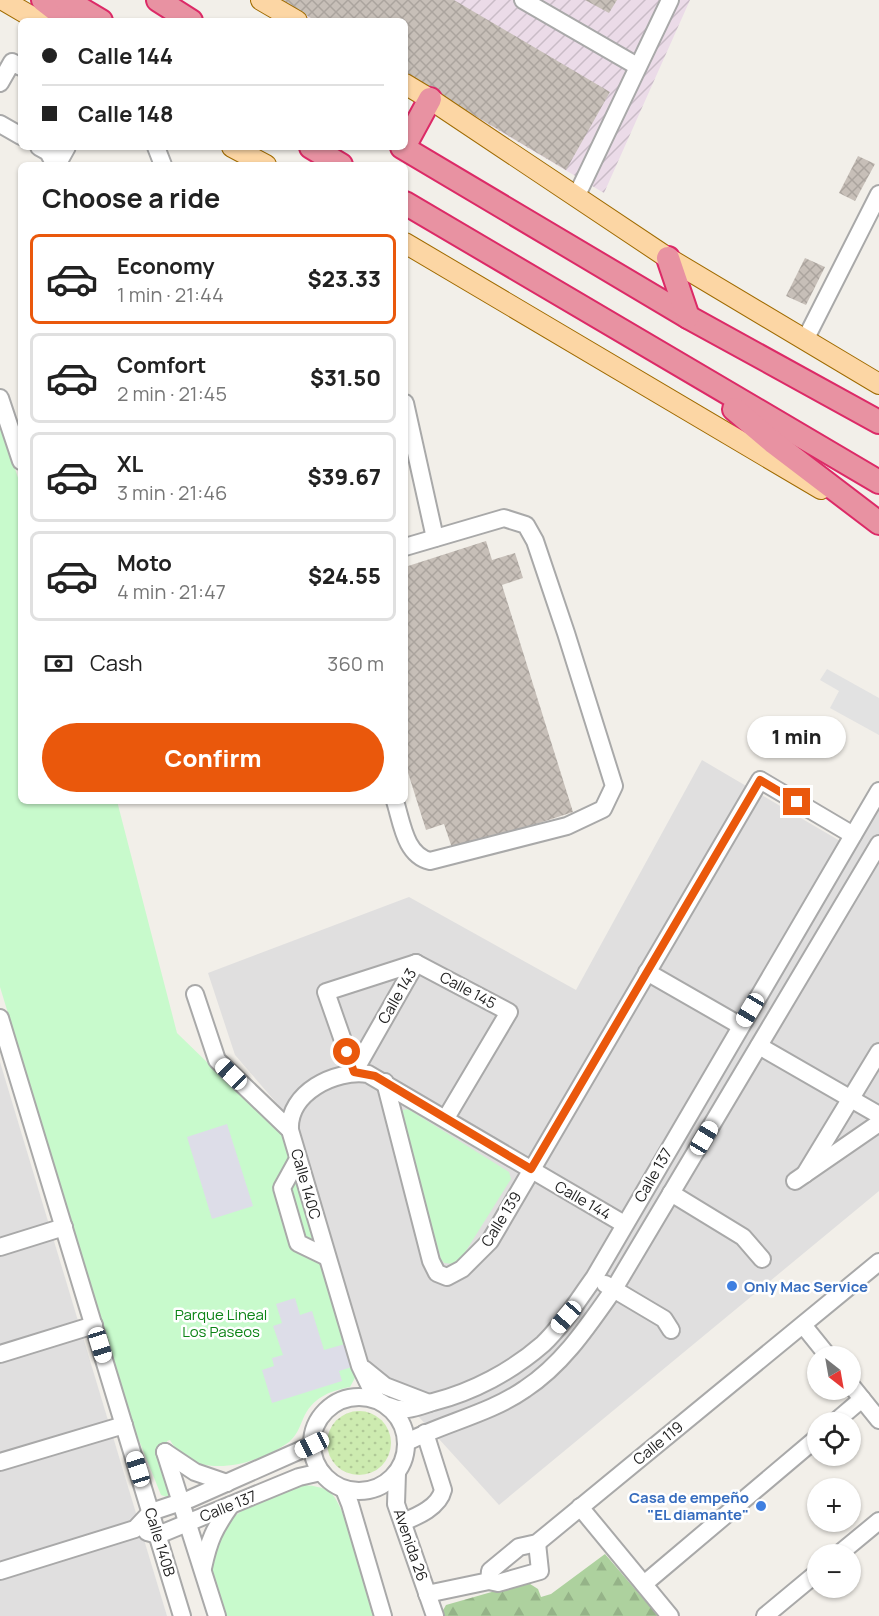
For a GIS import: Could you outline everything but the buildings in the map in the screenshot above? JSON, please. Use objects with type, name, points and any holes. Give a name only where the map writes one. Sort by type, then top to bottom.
[{"type":"highway","points":[[43,0],[66,18]]},
{"type":"highway","points":[[66,0],[96,18]]},
{"type":"highway","points":[[158,0],[183,18]]},
{"type":"highway","points":[[408,140],[430,99]]},
{"type":"highway","points":[[408,149],[688,316],[877,421]]},
{"type":"highway","points":[[316,150],[336,162]]},
{"type":"highway","points":[[408,204],[879,482]]},
{"type":"highway","points":[[668,258],[688,316]]},
{"type":"highway","points":[[690,371],[774,443],[879,523]]},
{"type":"main road","points":[[3,0],[34,18]]},
{"type":"main road","points":[[261,0],[292,18]]},
{"type":"main road","points":[[408,86],[668,258],[879,384]]},
{"type":"main road","points":[[238,150],[260,162]]},
{"type":"main road","points":[[408,245],[879,523]]},
{"type":"street","points":[[524,0],[637,66]]},
{"type":"street","points":[[576,197],[670,0]]},
{"type":"street","points":[[0,83],[12,62],[18,65]]},
{"type":"street","points":[[0,124],[18,134]]},
{"type":"street","points":[[44,150],[54,162]]},
{"type":"street","points":[[805,340],[879,194]]},
{"type":"street","points":[[0,398],[18,452]]},
{"type":"street","points":[[408,416],[435,538]]},
{"type":"street","points":[[396,804],[409,846],[421,859],[430,861],[567,826],[603,808],[614,786],[535,541],[526,525],[504,518],[408,546]]},
{"type":"street","name":"Calle 139","points":[[385,1082],[429,1254],[434,1269],[440,1276],[447,1277],[462,1269],[490,1241],[760,780],[853,835]]},
{"type":"street","name":"Calle 137","points":[[382,1403],[400,1411],[451,1397],[489,1381],[544,1343],[566,1317],[594,1278],[879,791]]},
{"type":"street","name":"Calle 137","points":[[407,1442],[472,1416],[525,1390],[569,1352],[614,1289],[878,849]]},
{"type":"street","points":[[290,1130],[291,1114],[301,1099],[333,1078],[354,1072],[326,992],[416,963]]},
{"type":"street","name":"Calle 145","points":[[416,963],[508,1012],[446,1118]]},
{"type":"street","name":"Calle 143","points":[[354,1072],[416,963]]},
{"type":"street","points":[[778,963],[801,975]]},
{"type":"street","points":[[647,972],[741,1026]]},
{"type":"street","name":"Calle 140C","points":[[195,994],[217,1060],[290,1130],[360,1366],[382,1403]]},
{"type":"street","name":"Calle 140B","points":[[2,1028],[182,1616]]},
{"type":"street","points":[[759,1046],[879,1115]]},
{"type":"street","points":[[879,1052],[800,1177],[879,1123]]},
{"type":"street","name":"Calle 144","points":[[354,1072],[368,1074],[385,1082],[624,1224]]},
{"type":"street","points":[[693,1107],[715,1119]]},
{"type":"street","points":[[298,1159],[282,1188],[298,1243],[327,1257]]},
{"type":"street","points":[[671,1193],[743,1237],[762,1259]]},
{"type":"street","points":[[0,1247],[64,1227]]},
{"type":"street","name":"Calle 119","points":[[489,1581],[490,1571],[519,1547],[537,1544],[879,1262]]},
{"type":"street","points":[[594,1278],[664,1318],[671,1330]]},
{"type":"street","points":[[0,1354],[94,1324]]},
{"type":"street","points":[[803,1325],[820,1346]]},
{"type":"street","points":[[360,1366],[385,1386],[429,1403]]},
{"type":"street","points":[[363,1396],[382,1403],[398,1416],[405,1429],[407,1442],[405,1456],[397,1473],[386,1483],[373,1489],[358,1491],[344,1489],[331,1482],[321,1472],[314,1459],[312,1445],[313,1432],[318,1420],[327,1410],[337,1402],[350,1397],[363,1396]]},
{"type":"street","points":[[847,1412],[862,1399],[879,1420]]},
{"type":"street","points":[[0,1462],[124,1425]]},
{"type":"street","points":[[403,1522],[415,1518],[434,1505],[441,1497],[443,1490],[425,1433]]},
{"type":"street","name":"Calle 137","points":[[0,1571],[135,1529],[151,1512],[227,1483],[312,1445]]},
{"type":"street","points":[[644,1584],[807,1446]]},
{"type":"street","points":[[217,1616],[165,1452],[195,1472],[227,1483]]},
{"type":"street","name":"Calle 137","points":[[158,1535],[299,1477],[321,1472]]},
{"type":"street","name":"Avenida 26","points":[[397,1473],[395,1499],[435,1616]]},
{"type":"street","points":[[344,1489],[383,1616]]},
{"type":"street","points":[[202,1569],[208,1541],[231,1505]]},
{"type":"street","points":[[580,1507],[670,1616]]},
{"type":"street","points":[[851,1544],[879,1521]]},
{"type":"street","points":[[135,1529],[158,1535]]},
{"type":"street","points":[[427,1594],[489,1581],[498,1583],[540,1571],[537,1544]]},
{"type":"street","points":[[765,1616],[807,1581]]},
{"type":"shaded area","points":[[278,0],[690,0],[604,193],[408,77],[408,18],[308,18]]},
{"type":"shaded area","points":[[827,669],[879,698],[879,735],[830,708],[839,691],[820,680]]},
{"type":"shaded area","points":[[702,760],[840,841],[870,790],[879,795],[879,1191],[499,1505],[368,1361],[299,1129],[235,1055],[208,973],[409,897],[576,990]]},
{"type":"shaded area","points":[[0,1062],[167,1616],[0,1616]]},
{"type":"shaded area","points":[[227,1124],[253,1206],[212,1219],[187,1137]]},
{"type":"shaded area","points":[[295,1298],[300,1315],[312,1311],[324,1350],[345,1344],[352,1367],[339,1371],[342,1381],[272,1403],[262,1370],[274,1366],[272,1358],[283,1355],[273,1326],[282,1323],[276,1304]]},
{"type":"green space","name":"Parque Lineal Los Paseos","points":[[0,423],[18,478],[18,804],[118,804],[177,1033],[282,1135],[356,1376],[350,1387],[328,1393],[316,1401],[289,1442],[244,1463],[210,1466],[194,1462],[181,1453],[170,1440],[167,1441],[170,1494],[167,1497],[161,1495],[136,1433],[0,987]]},
{"type":"green space","points":[[408,1109],[509,1172],[511,1179],[456,1264],[444,1263],[441,1259],[399,1111]]},
{"type":"green space","points":[[359,1411],[371,1413],[382,1420],[389,1431],[391,1443],[389,1455],[382,1466],[371,1473],[359,1475],[347,1473],[336,1466],[329,1455],[327,1443],[329,1431],[336,1420],[347,1413]]},
{"type":"green space","points":[[305,1485],[325,1489],[337,1502],[350,1532],[374,1616],[226,1616],[212,1567],[212,1552],[219,1536],[229,1522],[258,1501]]},
{"type":"green space","points":[[605,1554],[658,1616],[443,1616],[442,1612],[446,1605],[527,1582],[538,1589],[541,1597],[551,1594]]},
{"type":"place","name":"Only Mac Service","points":[[732,1286]]},
{"type":"place","name":"Casa de empeño \"EL diamante\"","points":[[761,1506]]},
{"type":"route","points":[[347,1052],[354,1072],[375,1076],[531,1169],[760,780],[797,802]]}]
